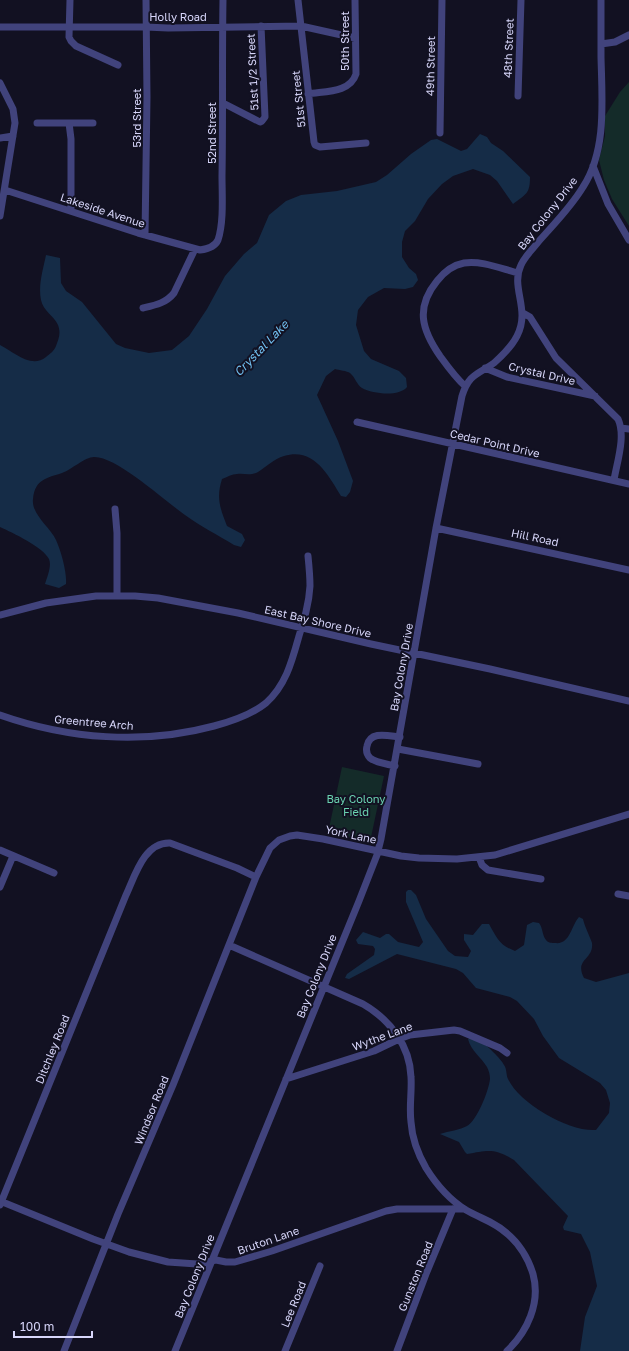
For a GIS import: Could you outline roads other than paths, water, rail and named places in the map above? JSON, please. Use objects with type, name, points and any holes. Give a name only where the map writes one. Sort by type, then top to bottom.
[{"type":"street","points":[[70,0],[69,37],[73,44],[118,65]]},
{"type":"street","name":"53rd Street","points":[[145,235],[147,97],[146,0]]},
{"type":"street","name":"52nd Street","points":[[196,249],[205,250],[212,246],[218,240],[220,228],[223,141],[222,0]]},
{"type":"street","name":"51st Street","points":[[298,0],[315,145],[320,147],[366,143]]},
{"type":"street","name":"50th Street","points":[[308,94],[342,89],[352,82],[356,74],[355,0]]},
{"type":"street","name":"49th Street","points":[[440,132],[442,0]]},
{"type":"street","name":"48th Street","points":[[518,96],[521,0]]},
{"type":"street","name":"Bay Colony Drive","points":[[175,1351],[378,851],[395,766],[436,528],[462,396],[465,386],[474,375],[500,358],[512,345],[520,330],[523,313],[517,282],[518,273],[522,264],[527,255],[565,211],[582,188],[592,166],[599,140],[601,116],[601,0]]},
{"type":"street","name":"51st 1/2 Street","points":[[223,103],[260,122],[265,117],[261,26]]},
{"type":"street","name":"Holly Road","points":[[0,27],[168,28],[301,26],[356,38]]},
{"type":"street","points":[[601,44],[615,42],[626,36],[629,45]]},
{"type":"street","points":[[0,83],[13,109],[15,123],[0,216]]},
{"type":"street","points":[[37,123],[93,123]]},
{"type":"street","points":[[69,123],[71,139],[71,211]]},
{"type":"street","points":[[0,138],[13,136]]},
{"type":"street","points":[[592,166],[608,204],[629,240]]},
{"type":"street","name":"Lakeside Avenue","points":[[5,190],[145,235],[196,249]]},
{"type":"street","points":[[143,308],[160,304],[170,298],[196,249]]},
{"type":"street","points":[[465,386],[450,371],[433,346],[423,324],[424,307],[429,292],[446,271],[458,264],[466,262],[486,265],[518,273]]},
{"type":"street","points":[[523,313],[530,318],[555,357],[614,415],[621,428],[622,437],[614,480]]},
{"type":"street","name":"Crystal Drive","points":[[486,368],[507,377],[595,396]]},
{"type":"street","name":"Cedar Point Drive","points":[[357,422],[629,484]]},
{"type":"street","points":[[621,428],[629,429]]},
{"type":"street","points":[[115,508],[117,534],[117,596]]},
{"type":"street","name":"Hill Road","points":[[436,528],[629,570]]},
{"type":"street","name":"Greentree Arch","points":[[0,715],[49,730],[75,734],[140,737],[186,732],[237,719],[252,712],[266,702],[275,693],[288,674],[306,613],[309,592],[308,556]]},
{"type":"street","name":"East Bay Shore Drive","points":[[0,615],[46,603],[96,596],[158,598],[190,603],[629,701]]},
{"type":"street","points":[[395,766],[374,760],[368,755],[366,747],[370,739],[376,735],[400,738]]},
{"type":"street","points":[[398,749],[478,764]]},
{"type":"street","name":"York Lane","points":[[256,876],[270,848],[279,840],[290,836],[323,839],[394,855],[419,858],[457,859],[479,857],[516,848],[629,814]]},
{"type":"street","name":"Ditchley Road","points":[[1,1203],[123,902],[141,863],[146,856],[156,846],[165,843],[175,844],[256,876]]},
{"type":"street","points":[[0,850],[54,873]]},
{"type":"street","points":[[0,887],[13,856]]},
{"type":"street","points":[[479,857],[482,864],[488,870],[541,879]]},
{"type":"street","name":"Windsor Road","points":[[64,1351],[118,1214],[155,1129],[256,876]]},
{"type":"street","points":[[618,894],[629,896]]},
{"type":"street","points":[[229,945],[371,1009],[391,1027],[404,1048],[411,1075],[412,1132],[418,1151],[430,1174],[454,1202],[464,1209],[501,1228],[510,1235],[521,1248],[533,1276],[534,1298],[531,1316],[521,1335],[507,1351]]},
{"type":"street","name":"Wythe Lane","points":[[286,1079],[374,1051],[399,1039],[422,1033],[454,1030],[460,1031],[507,1052]]},
{"type":"street","name":"Bruton Lane","points":[[1,1203],[107,1245],[168,1262],[197,1264],[216,1260],[235,1262],[272,1251],[386,1211],[397,1209],[464,1209]]},
{"type":"street","name":"Gunston Road","points":[[397,1351],[426,1274],[453,1209]]},
{"type":"street","name":"Lee Road","points":[[286,1351],[320,1266]]},
{"type":"water","name":"Crystal Lake","points":[[480,134],[487,137],[491,143],[503,151],[530,177],[528,190],[524,196],[513,204],[497,181],[490,175],[473,169],[453,176],[442,184],[428,199],[415,221],[405,231],[402,242],[402,257],[409,268],[416,274],[418,280],[413,287],[405,289],[384,288],[368,297],[358,310],[356,325],[364,351],[371,359],[399,371],[406,378],[407,387],[398,392],[386,394],[373,392],[362,388],[352,375],[347,372],[335,369],[326,376],[317,395],[338,441],[353,481],[350,492],[346,497],[341,496],[325,472],[312,459],[295,454],[277,459],[258,472],[250,474],[235,474],[222,479],[219,492],[221,508],[227,526],[242,534],[245,540],[241,547],[234,545],[191,519],[127,471],[103,459],[94,457],[90,458],[66,471],[43,480],[36,487],[34,492],[33,505],[38,515],[56,540],[62,556],[66,574],[66,584],[59,588],[45,584],[50,565],[46,554],[27,541],[0,527],[0,345],[23,358],[34,361],[46,357],[55,348],[59,336],[59,328],[42,304],[40,294],[41,278],[46,255],[60,258],[61,283],[66,291],[82,302],[116,344],[125,348],[149,353],[172,350],[189,336],[207,309],[225,276],[244,254],[257,243],[269,215],[286,201],[301,195],[337,191],[376,182],[431,140],[437,139],[461,151],[467,149]]},
{"type":"water","points":[[411,890],[416,895],[426,919],[448,951],[455,956],[468,957],[471,951],[464,940],[464,934],[473,935],[482,924],[489,924],[502,944],[515,951],[524,945],[527,925],[533,922],[539,923],[547,941],[551,943],[560,943],[570,934],[579,917],[583,919],[592,943],[592,949],[581,967],[584,978],[596,982],[629,973],[629,1351],[580,1351],[585,1317],[597,1286],[590,1252],[581,1234],[564,1230],[563,1227],[568,1216],[514,1160],[502,1153],[491,1151],[467,1154],[459,1142],[440,1134],[461,1129],[471,1123],[482,1105],[487,1090],[490,1079],[489,1072],[485,1063],[469,1043],[468,1039],[472,1037],[486,1045],[500,1059],[505,1067],[508,1079],[523,1098],[546,1115],[559,1121],[585,1129],[596,1130],[609,1113],[610,1103],[606,1090],[600,1083],[559,1058],[543,1036],[534,1019],[517,1001],[510,997],[476,988],[463,973],[456,969],[397,954],[349,979],[345,978],[347,974],[374,955],[375,949],[373,946],[358,944],[356,940],[363,932],[380,938],[386,934],[389,934],[398,942],[419,947],[423,942],[406,902],[406,892]]},
{"type":"park label","name":"Bay Colony Field","points":[[356,804]]}]
